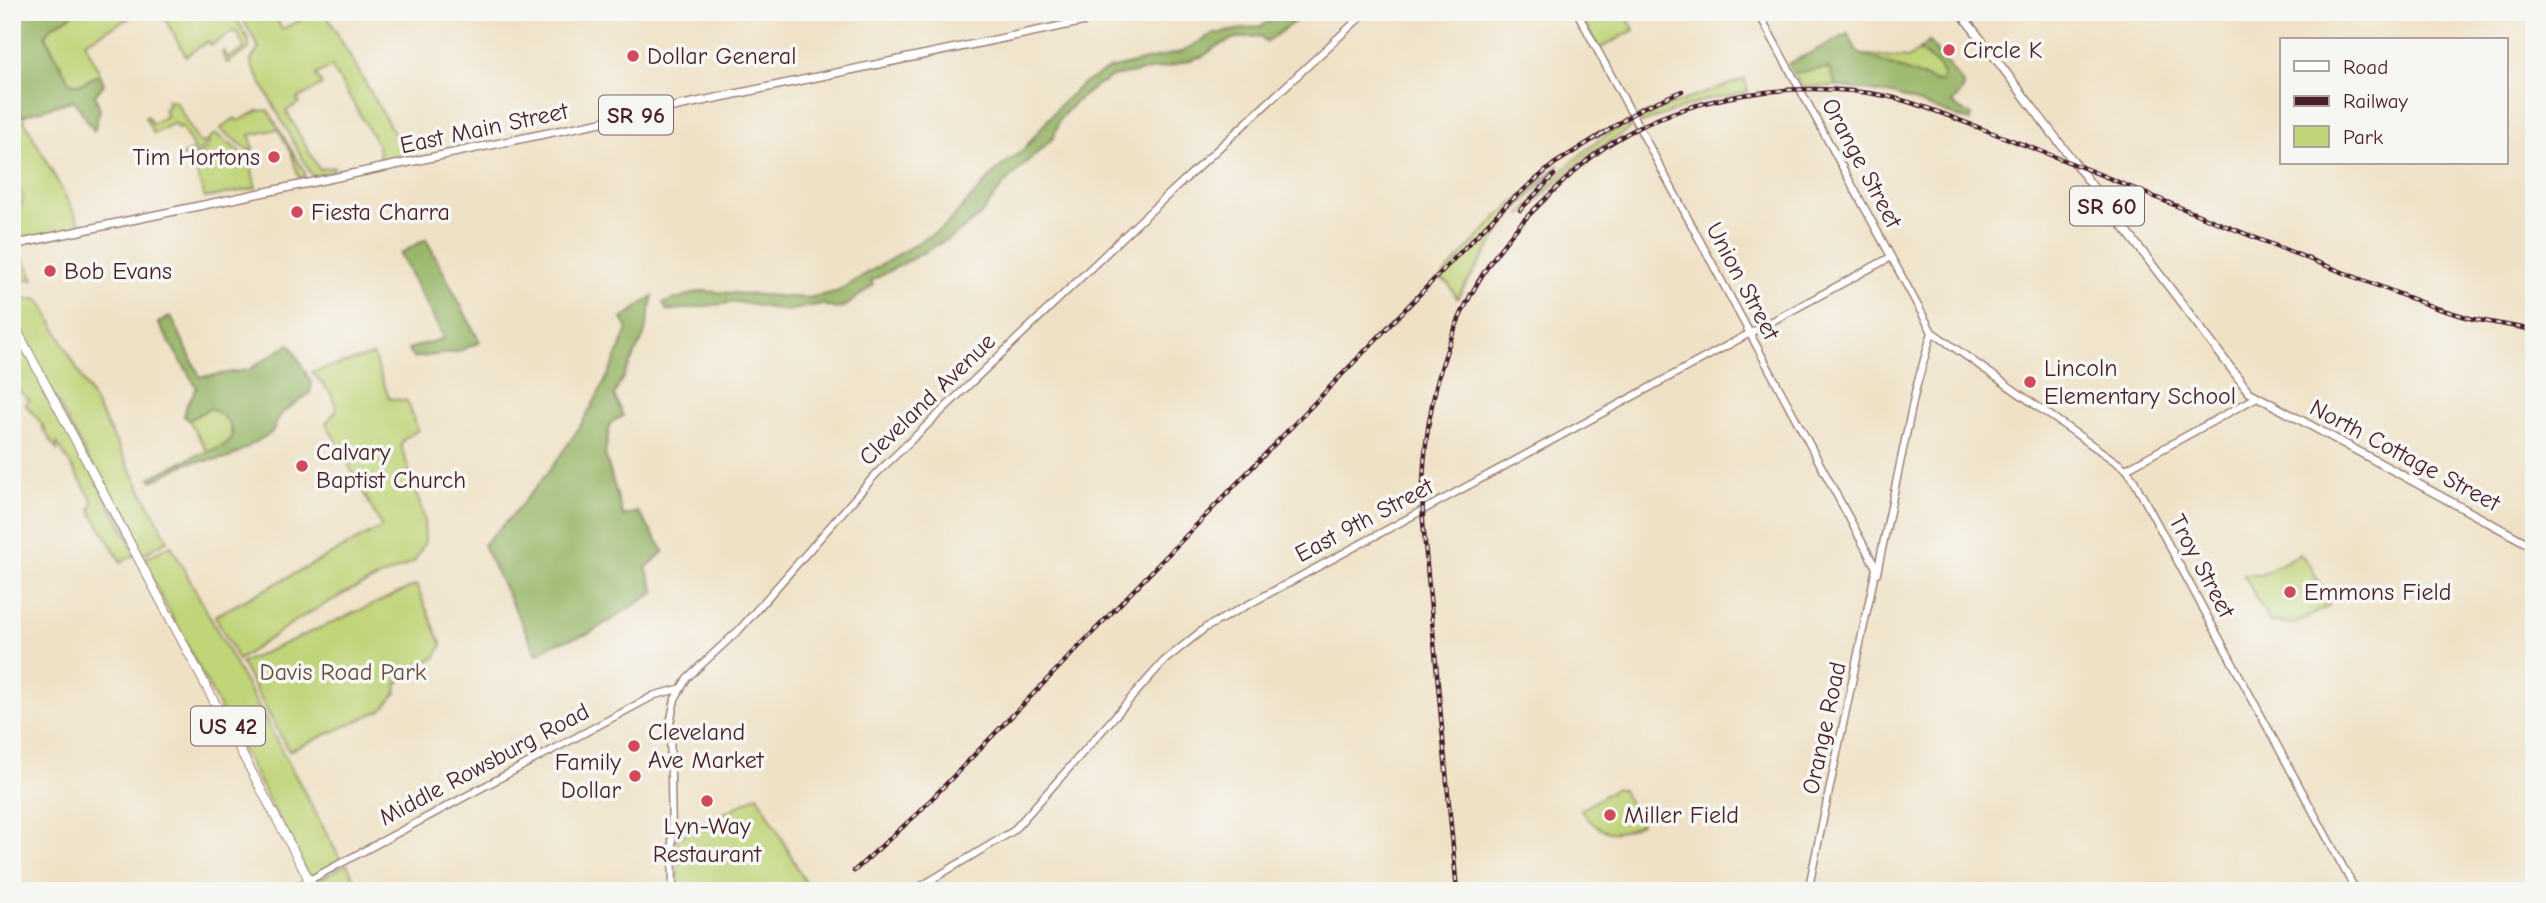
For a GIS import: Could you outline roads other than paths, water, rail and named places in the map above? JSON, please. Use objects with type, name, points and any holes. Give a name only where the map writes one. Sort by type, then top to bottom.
[{"type":"highway","name":"US 42","points":[[12,321],[315,891]]},
{"type":"main road","name":"East Main Street","points":[[12,246],[1128,12]]},
{"type":"main road","name":"Cleveland Avenue","points":[[673,891],[670,724],[679,689],[691,673],[740,629],[850,502],[929,420],[1366,12]]},
{"type":"main road","name":"Union Street","points":[[1577,12],[1876,571]]},
{"type":"main road","name":"Orange Street","points":[[1758,12],[1932,332]]},
{"type":"main road","name":"SR 60","points":[[1960,12],[2224,362],[2257,397]]},
{"type":"main road","name":"East 9th Street","points":[[913,891],[1013,831],[1164,661],[1188,639],[1224,617],[1891,257]]},
{"type":"main road","name":"Troy Street","points":[[1932,332],[2126,469],[2140,490],[2356,891]]},
{"type":"main road","name":"Orange Road","points":[[1808,891],[1916,388],[1932,332]]},
{"type":"main road","points":[[2126,469],[2257,397]]},
{"type":"main road","name":"North Cottage Street","points":[[2257,397],[2534,547]]},
{"type":"main road","name":"Middle Rowsburg Road","points":[[289,891],[654,695],[679,689]]},
{"type":"railway","points":[[1457,891],[1423,522],[1427,434],[1435,391],[1447,349],[1463,309],[1484,272],[1510,236],[1583,164],[1611,143],[1641,126],[1709,102],[1781,90],[1817,89],[1886,96],[1934,110],[2436,308],[2473,319],[2534,330]]},
{"type":"railway","points":[[1597,138],[1640,109],[1682,91]]},
{"type":"railway","points":[[854,871],[918,813],[1506,205],[1554,164],[1605,132]]},
{"type":"railway","points":[[1520,210],[1554,175]]},
{"type":"place","name":"Circle K","points":[[1949,50]]},
{"type":"place","name":"Dollar General","points":[[633,56]]},
{"type":"place","name":"Tim Hortons","points":[[274,157]]},
{"type":"place","name":"Fiesta Charra","points":[[297,212]]},
{"type":"place","name":"Bob Evans","points":[[50,271]]},
{"type":"place","name":"Lincoln Elementary School","points":[[2030,382]]},
{"type":"place","name":"Calvary Baptist Church","points":[[302,466]]},
{"type":"place","name":"Emmons Field","points":[[2290,592]]},
{"type":"place","name":"Cleveland Ave Market","points":[[634,746]]},
{"type":"place","name":"Family Dollar","points":[[635,776]]},
{"type":"place","name":"Lyn-Way Restaurant","points":[[707,801]]},
{"type":"place","name":"Miller Field","points":[[1610,815]]},
{"type":"park label","name":"Davis Road Park","points":[[343,672]]}]
